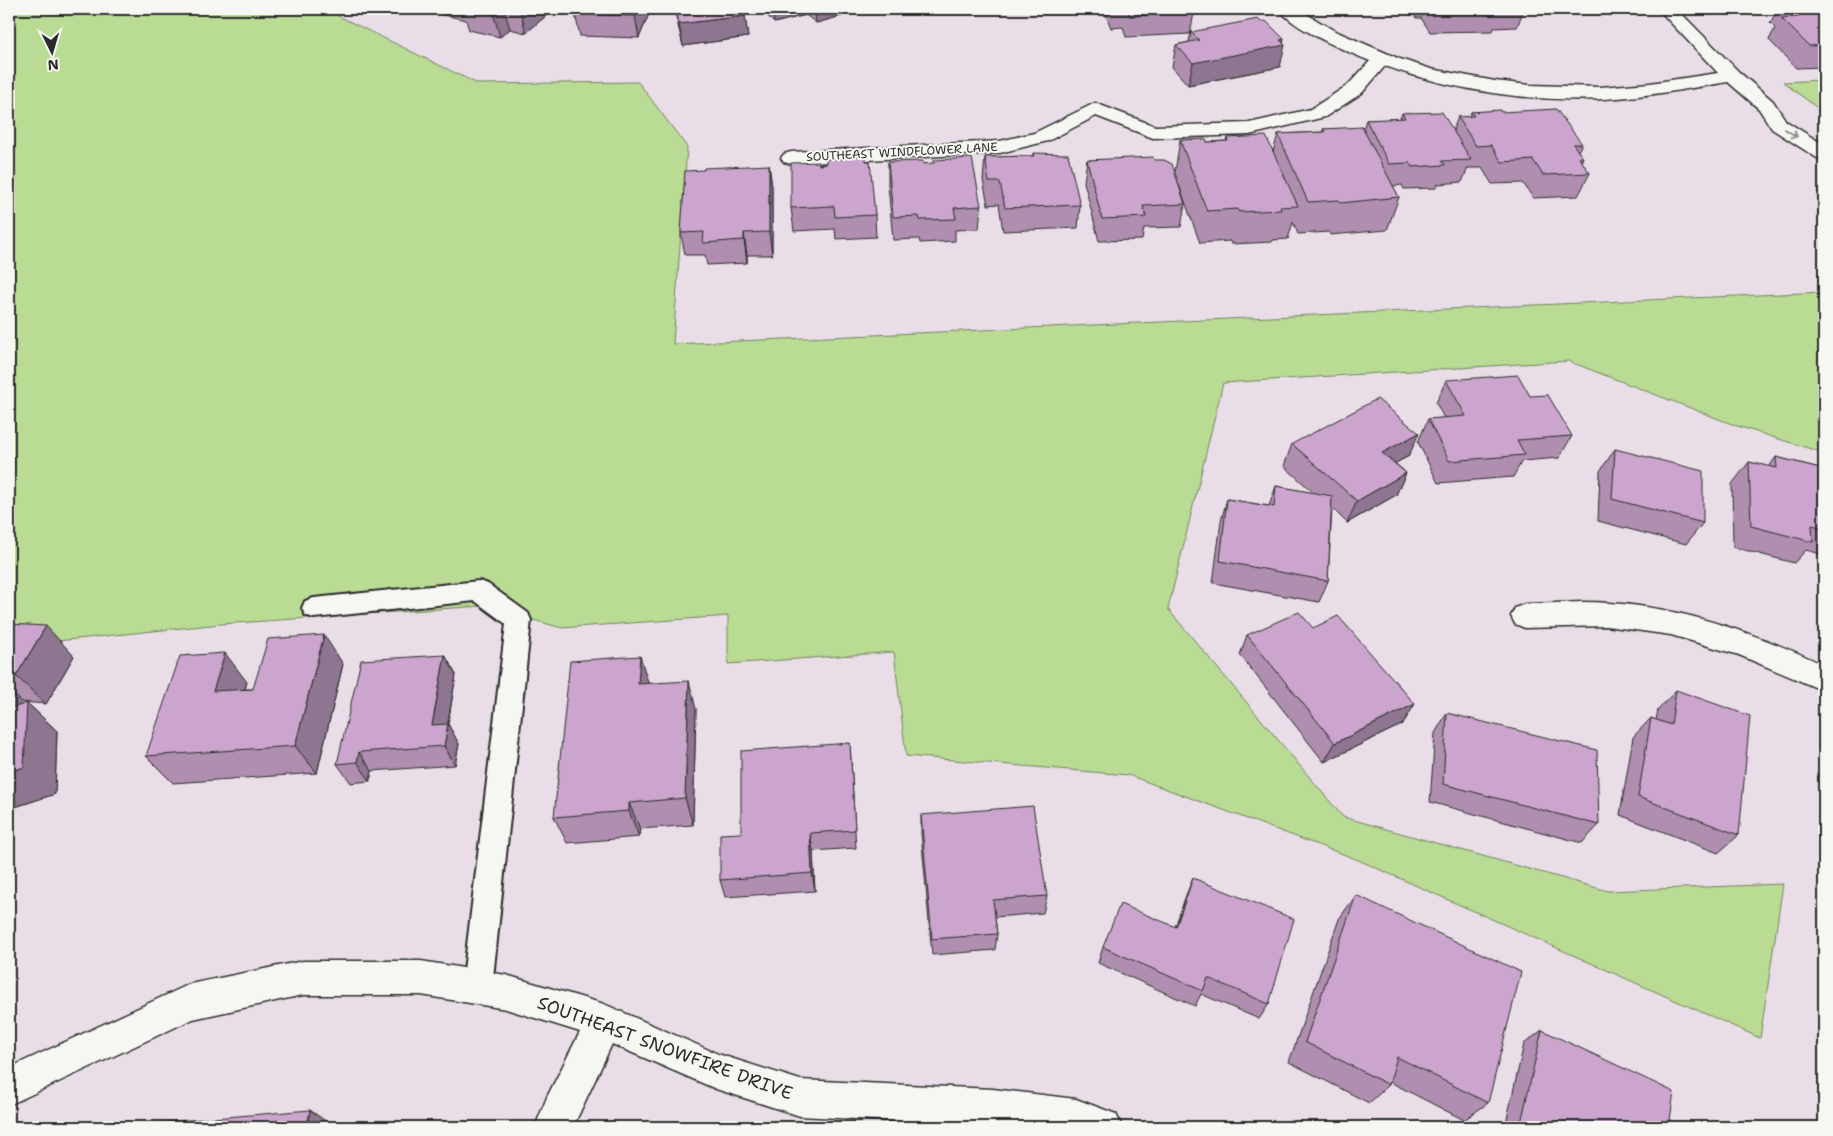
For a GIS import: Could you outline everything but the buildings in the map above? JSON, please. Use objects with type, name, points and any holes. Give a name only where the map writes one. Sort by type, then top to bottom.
[{"type":"street","points":[[1288,9],[1298,18],[1348,46],[1404,68],[1465,81],[1536,91],[1601,92],[1637,90],[1732,76]]},
{"type":"street","points":[[1667,9],[1732,76],[1766,105],[1779,125],[1824,154]]},
{"type":"street","name":"SOUTHEAST WINDFLOWER LANE","points":[[791,158],[1000,147],[1041,137],[1095,109],[1153,132],[1249,129],[1318,113],[1355,89],[1381,59]]},
{"type":"street","points":[[1766,105],[1801,118],[1824,133]]},
{"type":"street","points":[[1525,616],[1616,614],[1686,626],[1784,659],[1824,678]]},
{"type":"street","name":"SOUTHEAST SNOWFIRE DRIVE","points":[[9,1087],[190,1002],[303,978],[421,978],[506,992],[604,1022],[716,1070],[800,1098],[993,1107],[1076,1118],[1103,1127]]},
{"type":"street","points":[[554,1127],[560,1110],[604,1022]]},
{"type":"lane","points":[[314,608],[479,591],[519,620],[476,987]]},
{"type":"green space","points":[[9,9],[324,9],[478,84],[638,82],[687,147],[673,344],[1824,292],[1824,453],[1737,426],[1568,361],[1223,383],[1168,609],[1343,817],[1608,891],[1783,884],[1760,1038],[1356,859],[1128,775],[906,756],[894,652],[728,664],[728,616],[562,628],[483,606],[221,624],[9,646]]},
{"type":"green space","points":[[1824,80],[1824,113],[1783,82]]}]
